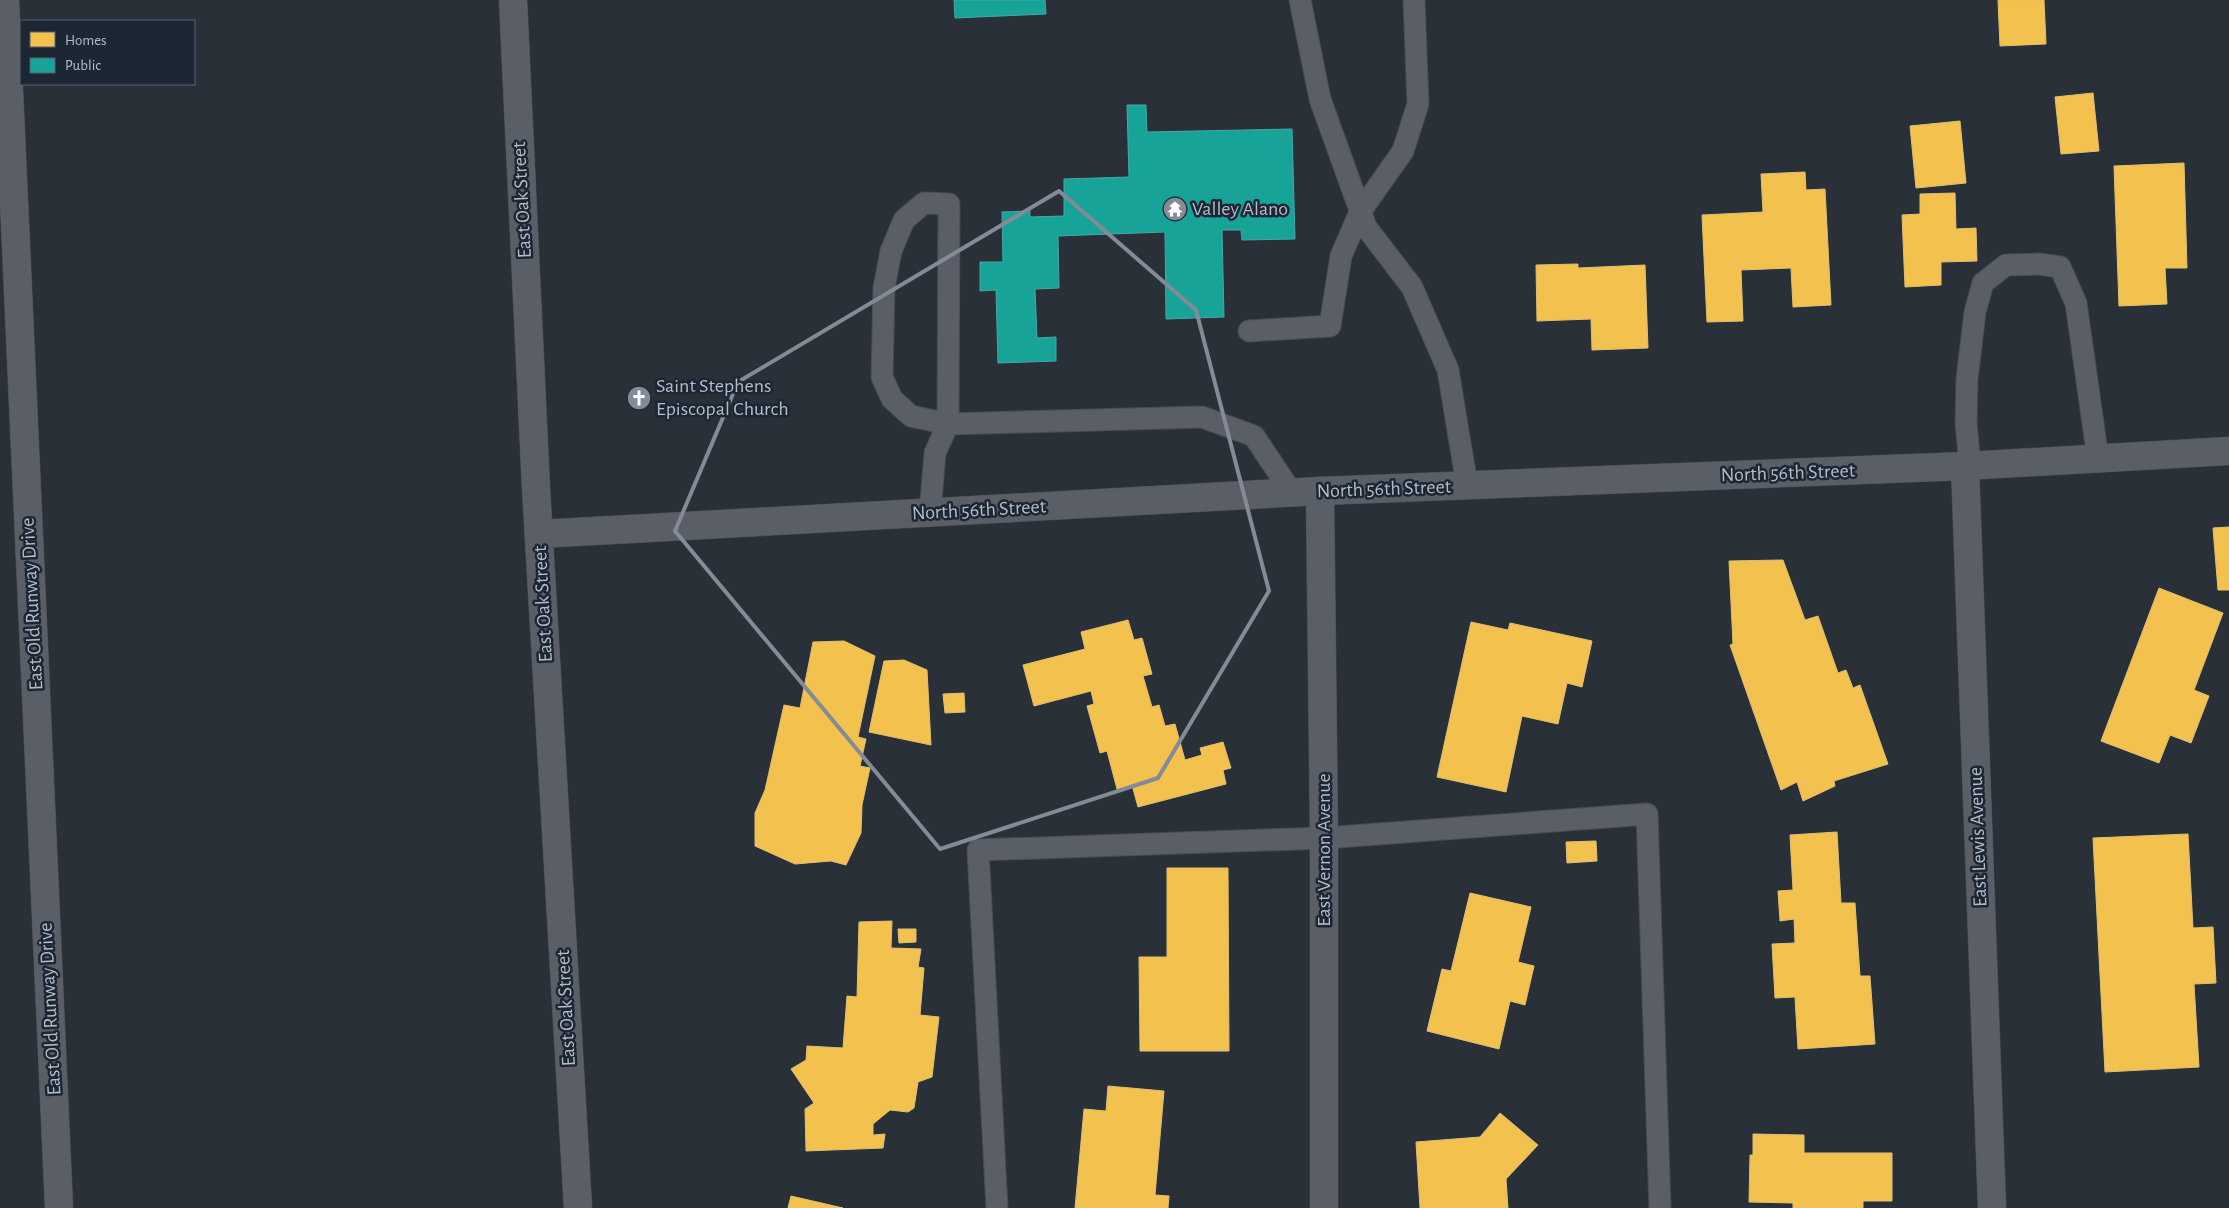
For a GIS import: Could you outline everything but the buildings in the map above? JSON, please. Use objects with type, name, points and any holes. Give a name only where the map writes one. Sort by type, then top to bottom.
[{"type":"street","name":"East Old Runway Drive","points":[[5,0],[60,1208]]},
{"type":"street","name":"East Oak Street","points":[[513,0],[539,534],[578,1208]]},
{"type":"street","name":"North 56th Street","points":[[539,534],[1292,492],[1967,466],[2229,451]]},
{"type":"street","name":"East Lewis Avenue","points":[[1967,466],[1992,1208]]},
{"type":"street","name":"East Vernon Avenue","points":[[1320,491],[1324,838],[1324,1208]]},
{"type":"lane","points":[[1300,0],[1320,99],[1360,212],[1366,227],[1412,287],[1448,370],[1467,485]]},
{"type":"lane","points":[[1249,331],[1330,326],[1341,256],[1360,212],[1403,151],[1418,104],[1414,0]]},
{"type":"lane","points":[[930,513],[935,453],[948,424],[949,204],[924,204],[904,220],[891,251],[884,288],[882,377],[892,399],[911,416],[948,424],[1202,417],[1254,436],[1292,492]]},
{"type":"lane","points":[[1967,466],[1967,379],[1975,312],[1984,283],[2006,265],[2039,264],[2060,268],[2076,303],[2098,459]]},
{"type":"lane","points":[[997,1208],[978,850],[1324,838],[1647,814],[1660,1208]]},
{"type":"highlighted area","points":[[1059,191],[1196,310],[1269,591],[1158,778],[940,849],[675,531],[738,382]]},
{"type":"place","name":"Valley Alano","points":[[1175,209]]},
{"type":"place","name":"Saint Stephens Episcopal Church","points":[[639,398]]}]
